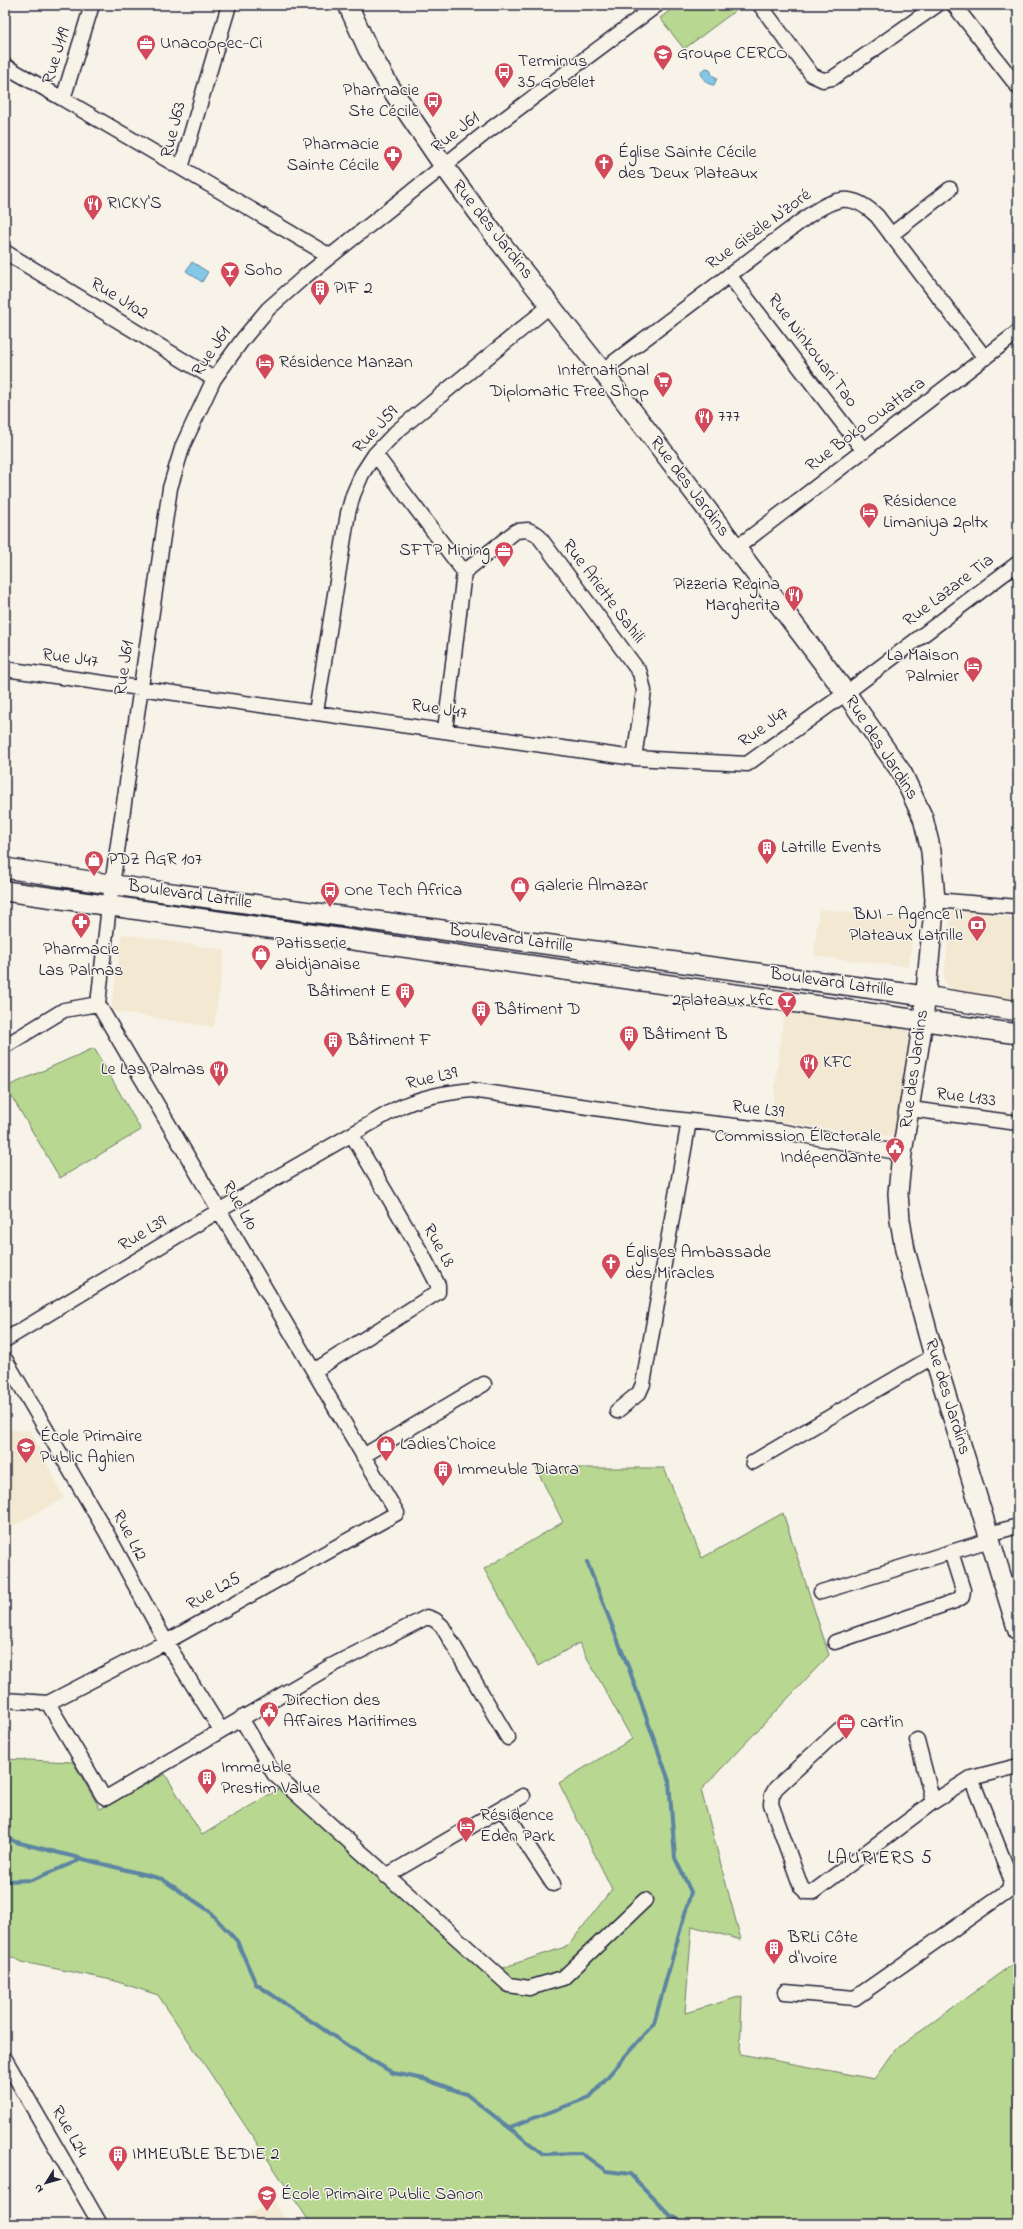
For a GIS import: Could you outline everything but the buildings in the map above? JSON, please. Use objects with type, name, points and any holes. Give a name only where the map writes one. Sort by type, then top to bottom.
[{"type":"main road","name":"Rue des Jardins","points":[[348,5],[368,49],[388,84],[444,166],[496,237],[602,371],[735,549],[846,693],[902,773],[913,794],[928,832],[934,874],[935,900],[923,1021],[902,1153],[898,1193],[900,1220],[905,1250],[934,1356],[1018,1631]]},
{"type":"main road","name":"Boulevard Latrille","points":[[5,868],[113,885],[926,996],[1018,1010]]},
{"type":"main road","name":"Boulevard Latrille","points":[[5,891],[1018,1034]]},
{"type":"street","name":"Rue J119","points":[[5,66],[63,100],[92,5]]},
{"type":"street","name":"Rue J63","points":[[229,5],[181,168],[330,256]]},
{"type":"street","name":"Rue J61","points":[[109,906],[170,488],[183,445],[214,379],[243,339],[268,309],[330,256],[444,166],[657,5]]},
{"type":"street","points":[[766,7],[812,75],[823,80],[833,78],[937,5]]},
{"type":"street","points":[[954,5],[1018,87]]},
{"type":"street","points":[[63,100],[181,168]]},
{"type":"street","points":[[891,234],[950,189]]},
{"type":"street","name":"Rue Gisèle N'zoré","points":[[602,371],[730,275],[831,202],[850,199],[865,204],[877,216],[985,358]]},
{"type":"street","name":"Rue J102","points":[[5,252],[214,379]]},
{"type":"street","name":"Rue Ninkouari Tao","points":[[730,275],[864,451]]},
{"type":"street","name":"Rue J59","points":[[316,712],[348,513],[362,474],[375,454],[417,414],[551,306]]},
{"type":"street","name":"Rue Boko Ouattara","points":[[735,549],[1018,332]]},
{"type":"street","points":[[375,454],[464,572],[444,730]]},
{"type":"street","name":"Rue Ariette Sahili","points":[[464,572],[516,531],[528,530],[537,534],[640,673],[644,691],[634,758]]},
{"type":"street","name":"Rue Lazare Tia","points":[[846,693],[1018,563]]},
{"type":"street","name":"Rue J47","points":[[5,669],[634,758],[746,764],[846,693]]},
{"type":"street","points":[[935,900],[1018,908]]},
{"type":"street","points":[[5,1046],[64,1010],[98,1004],[109,906]]},
{"type":"street","name":"Rue L10","points":[[98,1004],[397,1513]]},
{"type":"street","name":"Rue L39","points":[[5,1340],[220,1210],[410,1101],[441,1093],[472,1090],[689,1121],[779,1131],[902,1153]]},
{"type":"street","name":"Rue L133","points":[[910,1109],[1018,1123]]},
{"type":"street","points":[[618,1411],[639,1393],[643,1384],[689,1121]]},
{"type":"street","name":"Rue L8","points":[[314,1372],[438,1292],[438,1285],[422,1254],[352,1135]]},
{"type":"street","points":[[753,1462],[934,1356]]},
{"type":"street","name":"Rue L12","points":[[5,1359],[105,1530],[166,1642],[221,1730]]},
{"type":"street","points":[[363,1456],[484,1384]]},
{"type":"street","name":"Rue L25","points":[[48,1703],[166,1642],[397,1513]]},
{"type":"street","points":[[821,1592],[951,1552],[1018,1526]]},
{"type":"street","points":[[835,1642],[955,1601],[962,1597],[963,1590],[951,1552]]},
{"type":"street","points":[[5,1700],[48,1703],[103,1796],[106,1798],[331,1666],[427,1617],[435,1620],[442,1626],[508,1738]]},
{"type":"street","points":[[241,1718],[274,1774],[509,1985],[529,1988],[563,1978],[645,1900]]},
{"type":"street","points":[[839,1730],[776,1788],[772,1795],[771,1804],[800,1887],[806,1892],[813,1892],[933,1802],[971,1778],[1018,1766]]},
{"type":"street","points":[[916,1740],[933,1802]]},
{"type":"street","points":[[785,1992],[855,1998],[1009,1890],[1011,1879],[971,1778]]},
{"type":"street","points":[[386,1876],[524,1796]]},
{"type":"street","points":[[503,1808],[553,1884]]},
{"type":"street","name":"Rue L24","points":[[5,2059],[100,2224]]},
{"type":"shaded area","points":[[819,909],[914,920],[909,967],[814,956]]},
{"type":"shaded area","points":[[952,909],[1018,918],[1018,1001],[955,991],[945,983],[944,975]]},
{"type":"shaded area","points":[[122,934],[225,950],[214,1027],[111,1011]]},
{"type":"shaded area","points":[[784,1012],[909,1027],[896,1137],[771,1121]]},
{"type":"shaded area","name":"École Primaire Public Aghien","points":[[5,1429],[31,1431],[64,1498],[8,1529],[5,1529]]},
{"type":"shaded area","name":"École Primaire Public Sanon","points":[[274,2201],[288,2224],[231,2224]]},
{"type":"green space","points":[[677,5],[743,5],[684,49],[660,18]]},
{"type":"green space","points":[[94,1048],[141,1130],[60,1178],[6,1087]]},
{"type":"green space","points":[[536,1468],[664,1468],[702,1558],[783,1513],[829,1655],[701,1790],[741,1940],[692,1926],[685,2013],[742,1996],[740,2054],[874,2079],[896,2049],[1018,1960],[1018,2224],[311,2224],[158,1995],[112,1980],[22,1962],[5,1954],[5,1759],[73,1762],[100,1809],[165,1774],[202,1835],[290,1782],[499,1969],[568,1946],[612,1889],[559,1783],[632,1739],[579,1643],[538,1666],[484,1569],[563,1522]]},
{"type":"water","points":[[706,68],[710,69],[712,75],[717,78],[714,85],[711,85],[705,81],[702,76],[701,71]]},
{"type":"water","points":[[192,262],[208,272],[202,282],[186,271]]},
{"type":"waterway","points":[[510,2127],[590,2097],[654,2023],[691,1892],[675,1858],[669,1781],[629,1669],[587,1562]]},
{"type":"waterway","points":[[5,1837],[16,1842],[162,1879],[208,1910],[237,1941],[256,1984],[351,2048],[393,2073],[424,2079],[466,2094],[543,2154],[581,2153],[606,2171],[630,2174],[670,2215],[687,2224]]},
{"type":"waterway","points":[[5,1881],[32,1880],[82,1859]]},
{"type":"place","name":"Unacoopec-Ci","points":[[146,61]]},
{"type":"place","name":"Groupe CERCO","points":[[663,71]]},
{"type":"place","name":"Terminus 35 Gobelet","points":[[504,89]]},
{"type":"place","name":"Pharmacie Ste Cécile","points":[[433,118]]},
{"type":"place","name":"Pharmacie Sainte Cécile","points":[[393,172]]},
{"type":"place","name":"Église Sainte Cécile des Deux Plateaux","points":[[604,180]]},
{"type":"place","name":"RICKY'S","points":[[93,221]]},
{"type":"place","name":"Soho","points":[[230,288]]},
{"type":"place","name":"PIF 2","points":[[320,306]]},
{"type":"place","name":"Résidence Manzan","points":[[265,380]]},
{"type":"place","name":"International Diplomatic Free Shop","points":[[663,398]]},
{"type":"place","name":"777","points":[[704,434]]},
{"type":"place","name":"Résidence Limaniya 2pltx","points":[[869,529]]},
{"type":"place","name":"SFTP Mining","points":[[504,568]]},
{"type":"place","name":"Pizzeria Regina Margherita","points":[[794,612]]},
{"type":"place","name":"La Maison Palmier","points":[[973,683]]},
{"type":"place","name":"Latrille Events","points":[[767,865]]},
{"type":"place","name":"PDZ AGR 107","points":[[94,877]]},
{"type":"place","name":"Galerie Almazar","points":[[520,903]]},
{"type":"place","name":"One Tech Africa","points":[[330,908]]},
{"type":"place","name":"Pharmacie Las Palmas","points":[[81,939]]},
{"type":"place","name":"BNI - Agence II Plateaux Latrille","points":[[977,942]]},
{"type":"place","name":"Patisserie abidjanaise","points":[[261,971]]},
{"type":"place","name":"Bâtiment E","points":[[405,1009]]},
{"type":"place","name":"2plateaux kfc","points":[[787,1018]]},
{"type":"place","name":"Bâtiment D","points":[[481,1027]]},
{"type":"place","name":"Bâtiment B","points":[[629,1052]]},
{"type":"place","name":"Bâtiment F","points":[[333,1058]]},
{"type":"place","name":"KFC","points":[[809,1080]]},
{"type":"place","name":"Le Las Palmas","points":[[219,1087]]},
{"type":"place","name":"Commission Électorale Indépendante","points":[[895,1164]]},
{"type":"place","name":"Églises Ambassade des Miracles","points":[[611,1280]]},
{"type":"place","name":"Ladies'Choice","points":[[386,1462]]},
{"type":"place","name":"École Primaire Public Aghien","points":[[26,1464]]},
{"type":"place","name":"Immeuble Diarra","points":[[443,1487]]},
{"type":"place","name":"Direction des Affaires Maritimes","points":[[269,1728]]},
{"type":"place","name":"cart’in","points":[[846,1740]]},
{"type":"place","name":"Immeuble Prestim Value","points":[[207,1795]]},
{"type":"place","name":"Résidence Eden Park","points":[[466,1843]]},
{"type":"place","name":"BRLi Côte d'Ivoire","points":[[774,1965]]},
{"type":"place","name":"IMMEUBLE BEDIE 2","points":[[118,2172]]},
{"type":"place","name":"École Primaire Public Sanon","points":[[267,2212]]},
{"type":"district","name":"LAURIERS 5","points":[[880,1858]]}]
